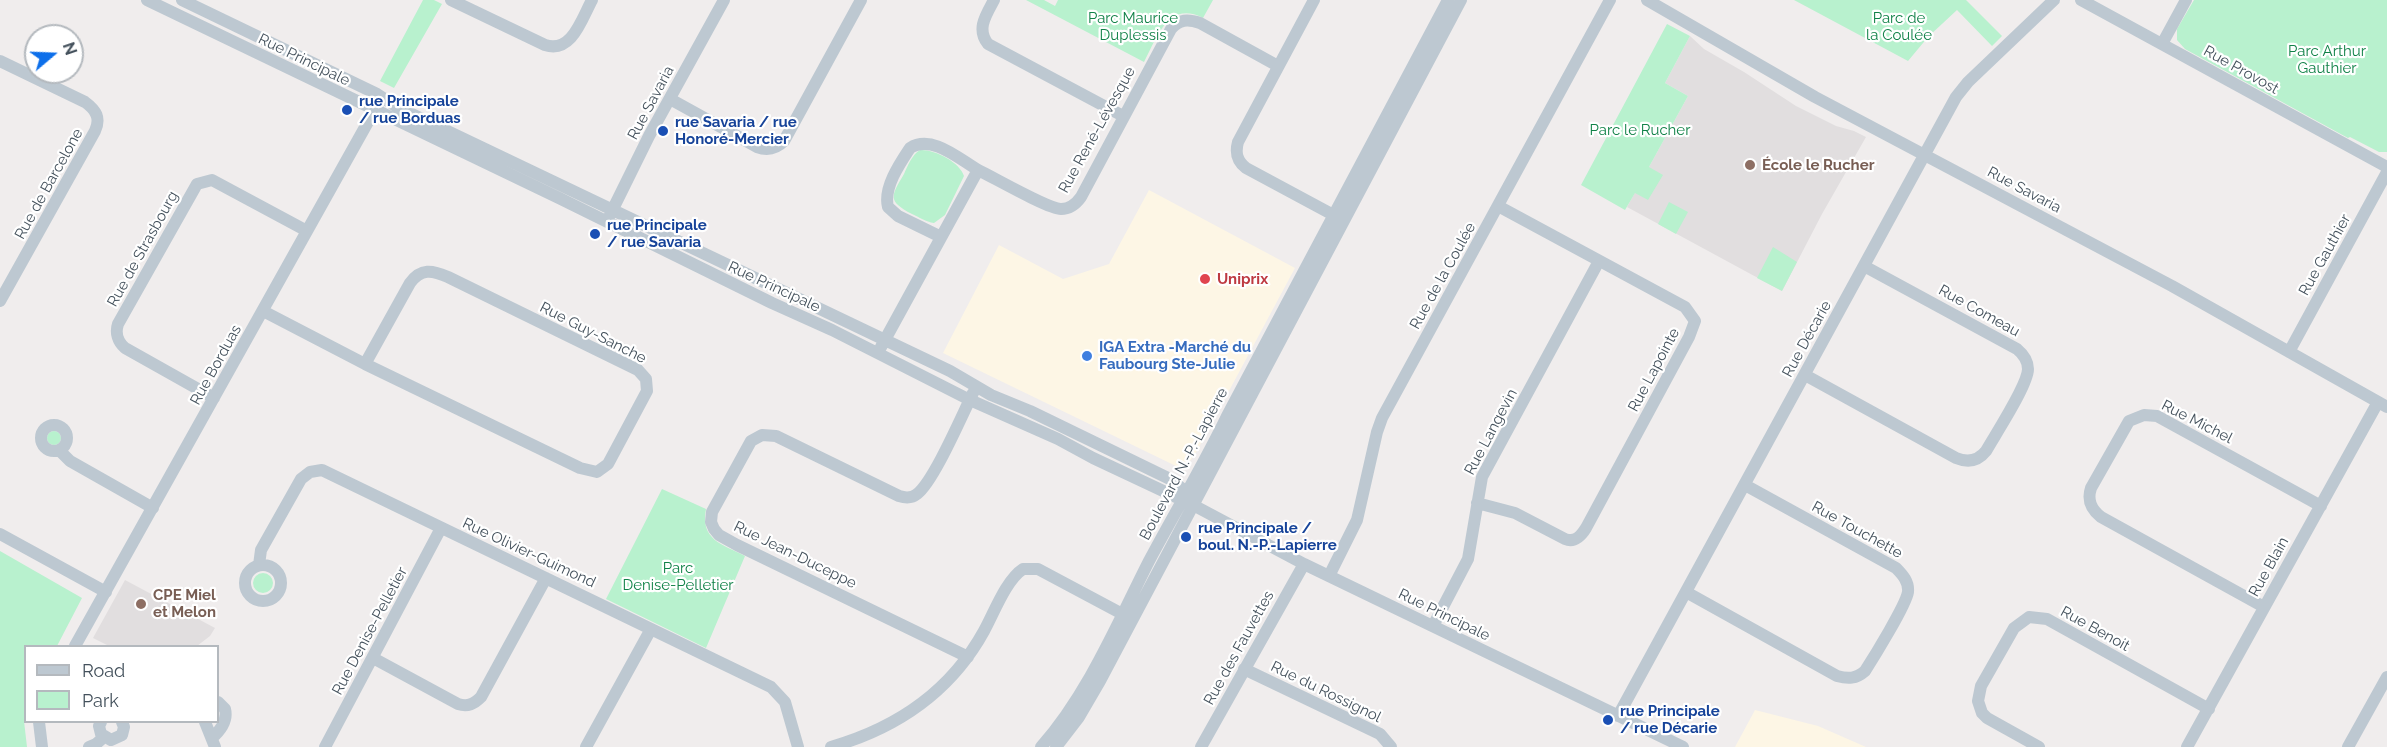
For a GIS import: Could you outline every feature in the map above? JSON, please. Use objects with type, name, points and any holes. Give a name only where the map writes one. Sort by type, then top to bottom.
[{"type":"street","name":"Rue Principale","points":[[147,0],[772,303],[879,352],[969,400],[1187,500],[1304,564],[1683,747]]},
{"type":"street","name":"Rue Principale","points":[[182,0],[382,97],[407,112],[613,208],[950,371],[976,387],[1172,480],[1187,500]]},
{"type":"street","points":[[451,0],[555,48],[569,41],[592,0]]},
{"type":"street","name":"Rue Savaria","points":[[607,222],[724,0]]},
{"type":"street","points":[[670,99],[757,147],[769,149],[778,147],[784,141],[861,0]]},
{"type":"street","points":[[994,0],[982,25],[983,38],[988,44],[1123,116]]},
{"type":"street","points":[[1314,0],[1238,142],[1237,156],[1246,168],[1338,218]]},
{"type":"street","name":"Boulevard N.-P.-Lapierre","points":[[1338,218],[1448,0]]},
{"type":"street","name":"Boulevard N.-P.-Lapierre","points":[[1056,747],[1086,705],[1127,616],[1187,500],[1338,218],[1461,0]]},
{"type":"street","name":"Rue de la Coulée","points":[[1329,576],[1358,517],[1378,425],[1610,0]]},
{"type":"street","name":"Rue Savaria","points":[[1647,0],[1815,97],[1926,154],[2382,405]]},
{"type":"street","name":"Rue Décarie","points":[[1618,716],[1951,106],[1964,87],[2054,0]]},
{"type":"street","name":"Rue Provost","points":[[2081,0],[2387,167]]},
{"type":"street","points":[[2162,44],[2186,0]]},
{"type":"street","name":"Rue René-Lévesque","points":[[978,170],[1052,207],[1073,206],[1081,197],[1170,28],[1180,21],[1191,20],[1200,23],[1278,66]]},
{"type":"street","name":"Rue de Barcelone","points":[[0,61],[85,102],[94,110],[98,121],[0,301]]},
{"type":"street","name":"Rue Borduas","points":[[76,645],[382,97]]},
{"type":"street","points":[[879,352],[978,170],[938,147],[922,142],[909,149],[886,192],[888,207],[898,216],[941,237]]},
{"type":"street","name":"Rue Gauthier","points":[[2289,352],[2387,172]]},
{"type":"street","name":"Rue de Strasbourg","points":[[214,398],[134,354],[120,342],[117,332],[118,324],[195,187],[206,180],[217,181],[307,231]]},
{"type":"street","name":"Rue Lapointe","points":[[1477,503],[1515,513],[1564,540],[1578,538],[1586,528],[1694,328],[1695,321],[1685,307],[1498,206]]},
{"type":"street","name":"Rue Langevin","points":[[1433,626],[1468,559],[1482,477],[1599,261]]},
{"type":"street","name":"Rue Comeau","points":[[1805,375],[1966,462],[1978,458],[1986,451],[2025,381],[2027,364],[2022,353],[2017,349],[1864,266]]},
{"type":"street","name":"Rue Guy-Sanche","points":[[263,311],[365,364],[579,468],[592,472],[602,470],[610,462],[648,391],[645,377],[638,370],[448,277],[431,271],[417,274],[410,283],[365,364]]},
{"type":"street","name":"Rue Jean-Duceppe","points":[[968,657],[737,545],[716,532],[711,519],[720,495],[751,441],[762,435],[776,436],[899,496],[907,498],[915,496],[928,480],[976,387]]},
{"type":"street","name":"Rue Blain","points":[[2187,747],[2320,506],[2382,405]]},
{"type":"street","name":"Rue Michel","points":[[2264,607],[2101,517],[2093,509],[2089,499],[2091,488],[2124,427],[2139,416],[2157,416],[2320,506]]},
{"type":"street","points":[[59,450],[70,461],[153,508]]},
{"type":"street","name":"Rue Olivier-Guimond","points":[[259,565],[261,550],[301,478],[317,470],[329,472],[777,691],[785,702],[798,747]]},
{"type":"street","name":"Rue Touchette","points":[[1686,592],[1844,678],[1856,677],[1865,671],[1903,604],[1908,592],[1907,585],[1896,568],[1745,485]]},
{"type":"street","name":"Rue Denise-Pelletier","points":[[325,747],[441,528]]},
{"type":"street","points":[[0,534],[106,592]]},
{"type":"street","name":"Rue des Fauvettes","points":[[1201,747],[1304,564]]},
{"type":"street","points":[[831,747],[871,734],[914,711],[935,693],[968,657],[1011,582],[1023,569],[1038,569],[1127,616]]},
{"type":"street","points":[[373,658],[458,704],[469,705],[481,697],[546,579]]},
{"type":"street","name":"Boulevard N.-P.-Lapierre","points":[[1041,747],[1073,705],[1127,616]]},
{"type":"street","name":"Rue Benoit","points":[[2039,747],[1987,718],[1982,713],[1978,701],[1981,687],[2014,628],[2029,617],[2047,619],[2209,709]]},
{"type":"street","points":[[586,747],[651,629]]},
{"type":"street","name":"Rue du Rossignol","points":[[1244,669],[1380,734],[1391,747]]},
{"type":"street","points":[[2348,747],[2387,677]]},
{"type":"street","points":[[213,742],[226,716],[225,709],[219,703]]},
{"type":"street","points":[[39,723],[42,747]]},
{"type":"street","points":[[101,723],[99,730],[104,737],[111,740],[119,738],[124,731],[122,723]]},
{"type":"street","points":[[205,723],[213,742]]},
{"type":"street","points":[[89,747],[104,737]]},
{"type":"shaded area","name":"École le Rucher","points":[[1690,36],[1704,49],[1796,106],[1836,126],[1866,137],[1782,291],[1627,207],[1688,96],[1665,83]]},
{"type":"shaded area","points":[[1149,190],[1295,268],[1194,456],[1189,462],[1178,467],[943,353],[999,245],[1063,279],[1109,264]]},
{"type":"shaded area","name":"CPE Miel et Melon","points":[[125,580],[215,628],[210,636],[198,645],[107,645],[93,638]]},
{"type":"shaded area","points":[[1755,710],[1818,726],[1866,747],[1735,747]]},
{"type":"green space","points":[[423,0],[434,0],[442,4],[394,88],[380,81]]},
{"type":"green space","name":"Parc Maurice Duplessis","points":[[1026,0],[1044,0],[1055,6],[1058,0],[1213,0],[1203,18],[1181,14],[1165,24],[1144,62]]},
{"type":"green space","name":"Parc de la Coulée","points":[[1794,0],[1966,0],[2002,36],[1992,46],[1957,10],[1928,37],[1908,61]]},
{"type":"green space","name":"Parc Arthur Gauthier","points":[[2194,0],[2387,0],[2387,152],[2379,152],[2348,138],[2185,49],[2177,40],[2177,29]]},
{"type":"green space","name":"Parc le Rucher","points":[[1667,24],[1690,36],[1665,83],[1688,96],[1649,167],[1663,175],[1648,200],[1635,193],[1625,210],[1581,185]]},
{"type":"green space","points":[[920,150],[946,157],[962,171],[964,176],[945,215],[934,223],[925,221],[904,209],[898,205],[894,197],[910,160]]},
{"type":"green space","points":[[1669,202],[1688,212],[1676,234],[1658,224]]},
{"type":"green space","points":[[1773,247],[1797,262],[1782,291],[1757,278]]},
{"type":"green space","points":[[54,431],[59,433],[61,438],[59,443],[54,445],[49,443],[47,438],[49,433]]},
{"type":"green space","name":"Parc Denise-Pelletier","points":[[662,489],[706,509],[706,528],[710,534],[721,544],[745,556],[706,648],[606,599]]},
{"type":"green space","points":[[0,551],[82,598],[58,645],[24,645],[24,723],[27,747],[0,747]]},
{"type":"green space","points":[[263,573],[270,576],[273,583],[270,590],[263,593],[256,590],[253,583],[256,576]]},
{"type":"place","name":"rue Principale / rue Borduas","points":[[347,110]]},
{"type":"place","name":"rue Savaria / rue Honoré-Mercier","points":[[663,131]]},
{"type":"place","name":"École le Rucher","points":[[1750,165]]},
{"type":"place","name":"rue Principale / rue Savaria","points":[[595,234]]},
{"type":"place","name":"Uniprix","points":[[1205,279]]},
{"type":"place","name":"IGA Extra -Marché du Faubourg Ste-Julie","points":[[1087,356]]},
{"type":"place","name":"rue Principale / boul. N.-P.-Lapierre","points":[[1186,537]]},
{"type":"place","name":"CPE Miel et Melon","points":[[141,604]]},
{"type":"place","name":"rue Principale / rue Décarie","points":[[1608,720]]}]
